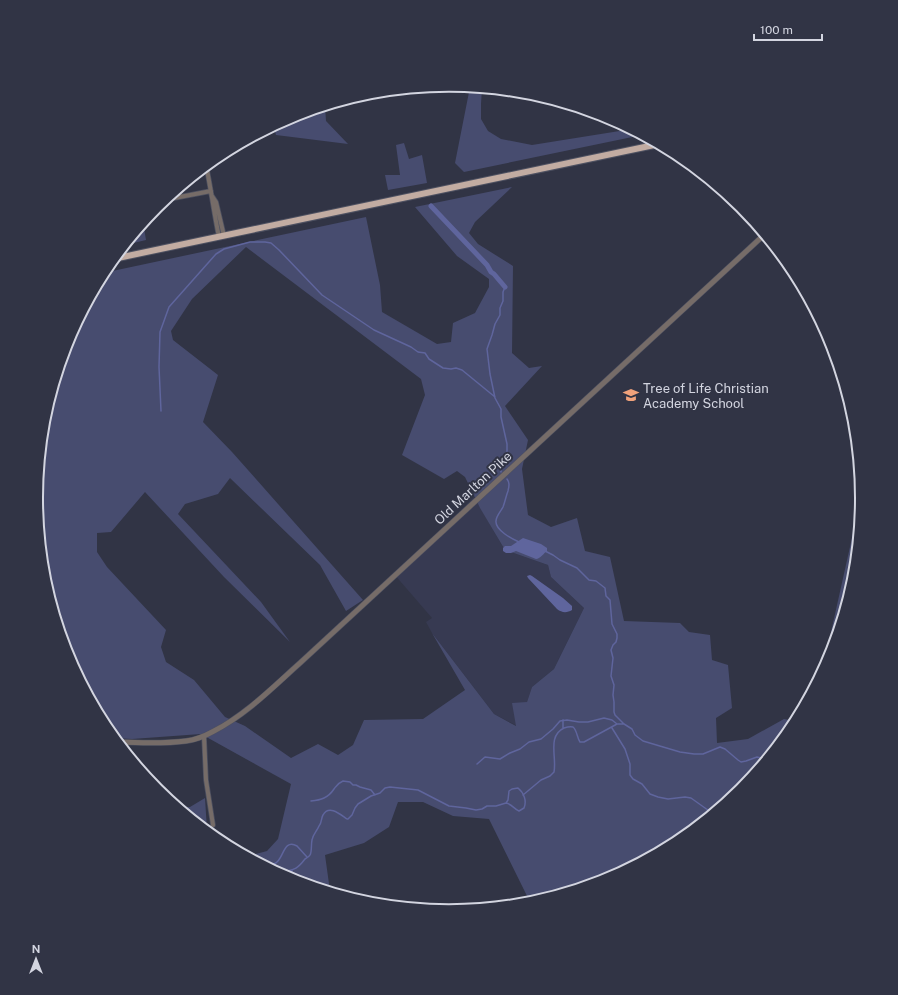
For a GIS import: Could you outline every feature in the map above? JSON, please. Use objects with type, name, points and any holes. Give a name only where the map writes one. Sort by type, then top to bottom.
[{"type":"highway","points":[[122,257],[651,146]]},
{"type":"street","points":[[207,171],[212,203],[221,236]]},
{"type":"street","points":[[174,198],[211,193]]},
{"type":"street","name":"Old Marlton Pike","points":[[125,742],[156,743],[186,741],[204,736],[227,724],[260,699],[760,237]]},
{"type":"street","points":[[204,736],[206,780],[213,825]]},
{"type":"shaded area","points":[[469,92],[482,93],[481,119],[488,131],[501,139],[532,145],[623,130],[635,136],[464,172],[455,163]]},
{"type":"shaded area","points":[[325,111],[326,121],[348,144],[276,135],[275,131]]},
{"type":"shaded area","points":[[404,143],[409,159],[422,155],[427,183],[388,190],[385,175],[400,175],[396,145]]},
{"type":"shaded area","points":[[512,187],[475,222],[469,233],[478,244],[513,266],[512,353],[529,368],[542,366],[505,406],[528,440],[522,469],[528,515],[551,527],[577,518],[585,551],[610,557],[624,621],[680,623],[689,632],[710,635],[712,660],[728,665],[732,708],[716,718],[717,743],[748,739],[784,719],[789,720],[771,745],[736,785],[717,803],[675,835],[629,862],[604,873],[554,890],[527,896],[489,819],[453,816],[423,802],[398,802],[389,827],[364,843],[325,855],[329,885],[294,873],[255,854],[267,851],[278,839],[291,784],[201,734],[122,738],[97,700],[74,653],[57,603],[46,550],[43,498],[44,471],[46,445],[57,392],[74,342],[97,294],[112,271],[366,217],[380,285],[382,312],[437,344],[451,342],[453,323],[475,313],[489,287],[489,279],[457,256],[415,207]],"holes":[[[246,247],[421,379],[425,395],[402,455],[444,479],[457,471],[465,477],[480,508],[505,550],[548,565],[551,577],[584,608],[554,669],[532,687],[527,702],[512,703],[516,726],[494,714],[432,633],[465,690],[423,719],[364,720],[353,745],[338,755],[318,744],[291,758],[245,726],[225,717],[194,680],[166,662],[161,647],[166,630],[107,567],[97,552],[97,533],[111,532],[145,492],[224,577],[290,642],[261,602],[178,514],[185,504],[218,494],[230,478],[320,565],[346,611],[363,600],[232,452],[203,422],[218,375],[173,340],[171,331],[192,299]]]},
{"type":"shaded area","points":[[144,230],[146,240],[133,243]]},
{"type":"shaded area","points":[[474,497],[505,550],[548,565],[551,577],[584,608],[554,669],[532,687],[517,726],[494,714],[432,633],[426,622],[432,618],[394,574]]},
{"type":"shaded area","points":[[853,532],[847,577],[841,603],[830,636]]},
{"type":"shaded area","points":[[523,538],[541,544],[547,548],[547,551],[536,559],[516,551],[506,553],[503,551],[505,546],[511,546]]},
{"type":"shaded area","points":[[530,575],[563,598],[572,606],[572,610],[564,612],[557,609],[528,578],[527,576]]},
{"type":"shaded area","points":[[205,798],[207,823],[186,807],[190,807]]},
{"type":"waterway","points":[[431,206],[487,265],[491,272],[505,287]]},
{"type":"waterway","points":[[161,411],[159,367],[160,332],[169,307],[216,254],[224,249],[250,242],[271,243],[322,295],[374,330],[411,347],[418,352],[425,353],[429,359],[443,368],[456,368],[462,370],[495,397]]},
{"type":"waterway","points":[[501,472],[501,469],[507,460],[507,444],[501,417],[501,409],[495,398],[487,349],[495,324],[500,315],[500,308],[503,301],[503,292],[505,287]]},
{"type":"waterway","points":[[507,479],[509,483],[508,491],[503,507],[497,517],[496,524],[504,534],[519,542]]},
{"type":"waterway","points":[[545,551],[577,568],[589,580],[596,581],[605,588],[606,596],[610,600],[612,624],[617,634],[616,642],[611,650],[613,658],[611,676],[614,685],[614,712],[624,724],[632,729],[635,735],[643,741],[680,752],[703,754],[720,747],[725,749],[741,762],[757,757],[760,758]]},
{"type":"waterway","points":[[477,764],[485,757],[500,759],[520,749],[529,742],[541,739],[560,721],[567,720],[588,722],[604,718],[612,720],[617,724]]},
{"type":"waterway","points":[[563,720],[563,728]]},
{"type":"waterway","points":[[523,795],[541,780],[550,776],[554,772],[554,741],[559,732],[565,728],[573,727],[580,742],[584,742],[617,724],[624,724]]},
{"type":"waterway","points":[[612,728],[625,749],[630,764],[630,775],[633,779],[642,784],[650,794],[668,799],[685,797],[691,798],[708,810]]},
{"type":"waterway","points":[[311,801],[327,796],[338,784],[343,781],[371,790],[375,795]]},
{"type":"waterway","points":[[289,871],[296,868],[310,856],[314,834],[321,823],[322,816],[328,810],[335,811],[348,819],[358,804],[371,796],[380,793],[385,788],[390,787],[418,790],[449,806],[476,810],[487,806],[496,806],[506,803]]},
{"type":"waterway","points":[[518,788],[522,792],[525,803],[524,808],[519,811],[510,804],[506,803],[508,800],[509,791],[518,788]]},
{"type":"waterway","points":[[273,864],[277,862],[287,846],[293,844],[297,846],[307,857]]},
{"type":"place","name":"Tree of Life Christian Academy School","points":[[631,395]]}]
